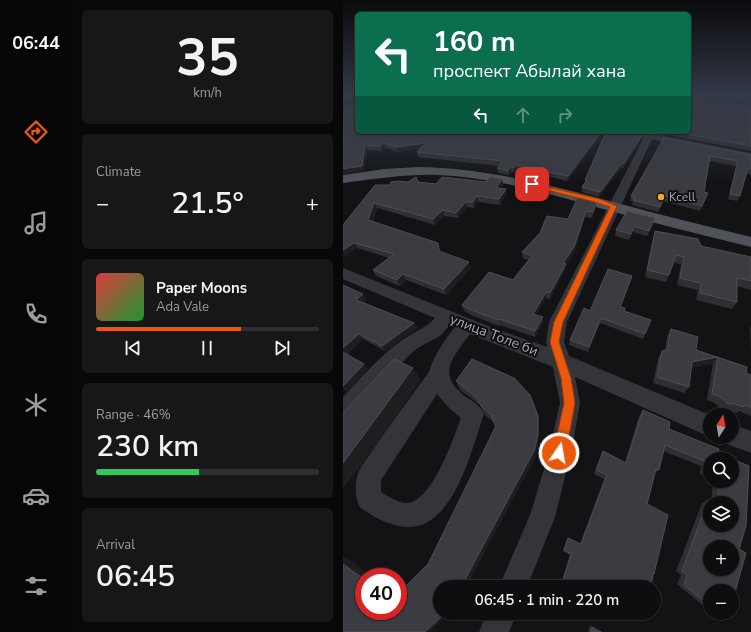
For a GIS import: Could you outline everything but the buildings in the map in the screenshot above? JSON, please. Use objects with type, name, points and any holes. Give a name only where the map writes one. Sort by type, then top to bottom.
[{"type":"main road","points":[[343,179],[397,172],[461,173],[520,181],[751,242]]},
{"type":"street","points":[[516,580],[542,517],[563,439],[570,403],[566,378],[555,342],[558,322],[650,134],[751,156]]},
{"type":"street","name":"улица Толе би","points":[[343,273],[447,317],[544,354],[703,423]]},
{"type":"street","points":[[343,412],[388,363],[410,344],[434,331],[447,317]]},
{"type":"street","points":[[438,376],[441,386],[454,401],[473,414],[450,475],[432,503],[416,514],[399,515],[369,498],[369,477],[396,435],[438,376],[440,364],[467,325]]},
{"type":"street","points":[[739,438],[751,442]]},
{"type":"street","points":[[494,632],[499,620]]},
{"type":"place","name":"Kcell","points":[[661,197]]},
{"type":"route","points":[[532,184],[614,206],[558,322],[555,342],[566,378],[570,403],[559,453]]}]
